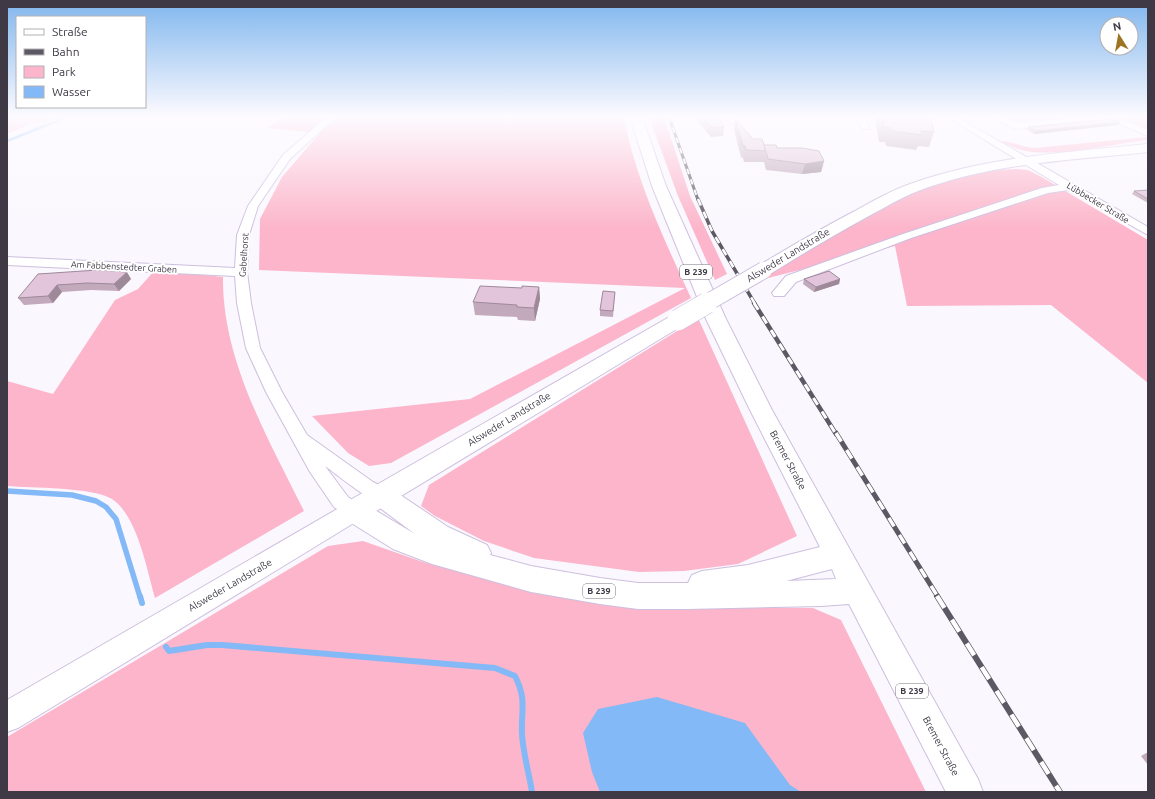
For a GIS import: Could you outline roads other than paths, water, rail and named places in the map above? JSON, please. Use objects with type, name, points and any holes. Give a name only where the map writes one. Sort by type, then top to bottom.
[{"type":"main road","name":"Bremer Straße","points":[[648,154],[661,192],[716,319],[761,410],[965,792]]},
{"type":"main road","name":"Alsweder Landstraße","points":[[354,511],[828,231],[884,201],[914,188],[957,174],[1027,161],[1089,154]]},
{"type":"main road","name":"B 239","points":[[381,495],[430,529],[475,553],[534,570],[599,582],[637,585],[685,586],[748,578],[813,561],[840,556]]},
{"type":"main road","name":"B 239","points":[[354,511],[403,541],[432,552],[532,579],[600,591],[638,596],[687,596],[821,593],[858,590]]},
{"type":"street","name":"Gabelhorst","points":[[289,154],[253,206],[243,235],[241,272],[244,303],[253,348],[274,392],[316,467],[340,502],[354,511]]},
{"type":"street","name":"Lübbecker Straße","points":[[1015,154],[1148,232]]},
{"type":"street","points":[[779,293],[791,279],[907,236],[1046,190],[1070,186]]},
{"type":"street","name":"Am Fabbenstedter Graben","points":[[7,261],[241,272]]},
{"type":"street","name":"Gabelhorst","points":[[300,438],[367,487],[381,495]]},
{"type":"street","name":"Alsweder Landstraße","points":[[7,716],[354,511]]},
{"type":"water","points":[[657,697],[745,723],[790,785],[801,792],[600,792],[592,772],[583,733],[598,709]]},
{"type":"waterway","points":[[7,491],[72,495],[96,501],[106,507],[116,519],[140,597]]},
{"type":"waterway","points":[[140,596],[142,603]]},
{"type":"waterway","points":[[166,647],[169,651],[207,645],[222,645],[495,668],[515,676],[519,684],[523,705],[523,741],[532,792]]},
{"type":"railway","points":[[682,154],[698,200]]},
{"type":"railway","points":[[698,199],[712,231],[755,304]]},
{"type":"railway","points":[[754,303],[836,434]]},
{"type":"railway","points":[[836,433],[938,597]]},
{"type":"railway","points":[[937,596],[1060,792]]}]
